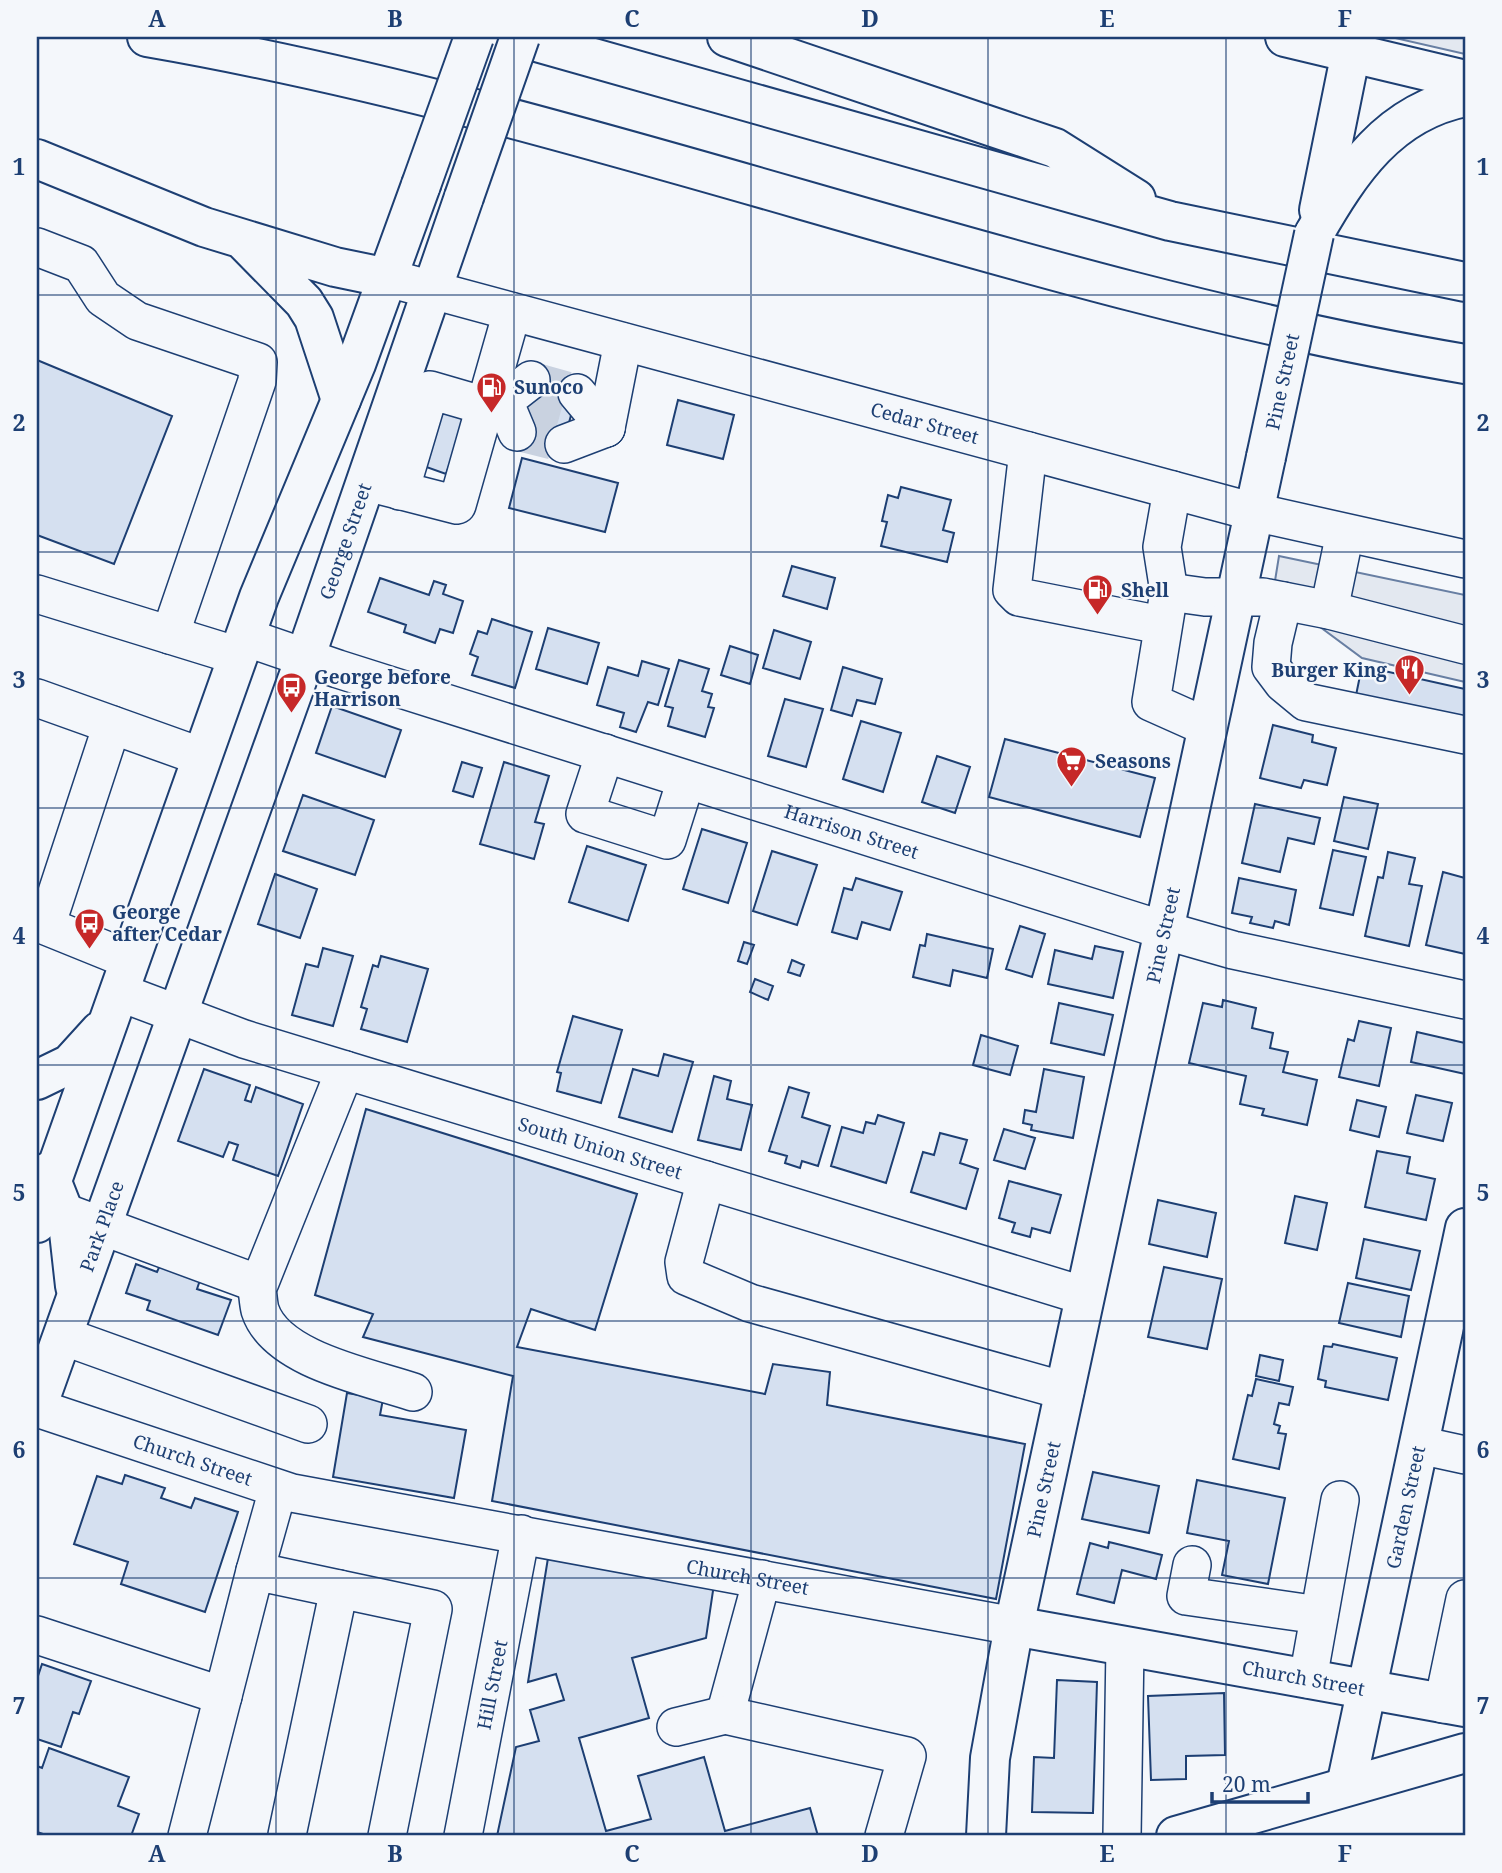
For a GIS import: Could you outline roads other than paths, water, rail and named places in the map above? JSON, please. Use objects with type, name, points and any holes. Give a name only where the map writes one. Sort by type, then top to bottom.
[{"type":"main road","points":[[147,37],[245,54],[416,92],[669,160],[1140,295],[1306,334],[1465,364]]},
{"type":"main road","points":[[69,1319],[73,1246],[47,1195],[242,647],[388,278],[474,37]]},
{"type":"main road","points":[[520,37],[1170,221],[1465,282]]},
{"type":"main road","name":"George Street","points":[[173,1030],[305,658],[383,486],[432,291],[520,37]]},
{"type":"main road","points":[[727,37],[1055,148],[1170,221]]},
{"type":"main road","points":[[1285,37],[1352,45],[1465,80]]},
{"type":"main road","name":"Pine Street","points":[[986,1836],[990,1758],[1014,1626],[1234,595],[1314,234],[1352,45]]},
{"type":"main road","points":[[1314,234],[1347,180],[1380,139],[1419,111],[1465,97]]},
{"type":"main road","points":[[37,159],[179,219],[244,240],[388,278]]},
{"type":"main road","points":[[244,240],[304,302],[314,318],[341,400]]},
{"type":"main road","points":[[37,1080],[70,1064],[95,1039],[119,990]]},
{"type":"main road","name":"Park Place","points":[[37,1408],[173,1030]]},
{"type":"main road","name":"Garden Street","points":[[1346,1786],[1465,1228]]},
{"type":"main road","name":"Church Street","points":[[1014,1626],[1454,1706]]},
{"type":"main road","points":[[1181,1836],[1465,1753]]},
{"type":"street","points":[[37,247],[81,264],[103,298],[137,321],[258,362],[257,381],[170,635]]},
{"type":"street","name":"Cedar Street","points":[[388,278],[1254,512],[1465,559]]},
{"type":"street","points":[[508,404],[430,390],[383,486],[457,505],[508,404],[512,312]]},
{"type":"street","points":[[571,419],[606,428],[623,342]]},
{"type":"street","points":[[1028,451],[1012,590],[1019,597],[1165,608],[1205,597],[1234,595],[1329,610],[1465,645]]},
{"type":"street","points":[[1172,490],[1162,547],[1165,608],[1151,702],[1207,727]]},
{"type":"street","points":[[1329,610],[1345,533]]},
{"type":"street","name":"Harrison Street","points":[[37,594],[170,635],[305,658],[1233,950],[1465,1000]]},
{"type":"street","points":[[1283,601],[1273,643],[1271,667],[1283,683],[1306,702],[1465,735]]},
{"type":"street","points":[[37,698],[202,757]]},
{"type":"street","name":"South Union Street","points":[[112,725],[46,926],[119,990],[173,1030],[345,1070],[1085,1296]]},
{"type":"street","points":[[605,753],[586,814],[667,840],[686,780]]},
{"type":"street","points":[[47,1195],[102,1226],[256,1283],[264,1279],[345,1070]]},
{"type":"street","points":[[706,1180],[684,1262],[686,1276],[750,1303],[1065,1391]]},
{"type":"street","points":[[256,1283],[261,1312],[274,1333],[300,1354],[413,1392]]},
{"type":"street","points":[[69,1319],[308,1424]]},
{"type":"street","name":"Church Street","points":[[37,1408],[278,1489],[317,1498],[1014,1626]]},
{"type":"street","points":[[1419,1445],[1465,1455]]},
{"type":"street","points":[[187,1836],[278,1489]]},
{"type":"street","points":[[1308,1679],[1340,1500]]},
{"type":"street","name":"Hill Street","points":[[463,1836],[521,1534]]},
{"type":"street","points":[[1192,1564],[1186,1596],[1320,1615]]},
{"type":"street","points":[[255,1571],[433,1609],[387,1836]]},
{"type":"street","points":[[725,1715],[762,1579]]},
{"type":"street","points":[[285,1836],[339,1589]]},
{"type":"street","points":[[1454,1706],[1465,1599]]},
{"type":"street","points":[[37,1635],[223,1696]]},
{"type":"street","points":[[1122,1836],[1125,1646]]},
{"type":"street","points":[[676,1727],[725,1715],[907,1756],[884,1836]]},
{"type":"tunnel","points":[[531,380],[577,393]]},
{"type":"tunnel","points":[[524,406],[571,419]]},
{"type":"tunnel","points":[[517,432],[564,444]]},
{"type":"place","name":"Sunoco","points":[[491,414]]},
{"type":"place","name":"Shell","points":[[1098,617]]},
{"type":"place","name":"Burger King","points":[[1410,697]]},
{"type":"place","name":"George before Harrison","points":[[291,715]]},
{"type":"place","name":"Seasons","points":[[1072,788]]},
{"type":"place","name":"George after Cedar","points":[[89,950]]}]
